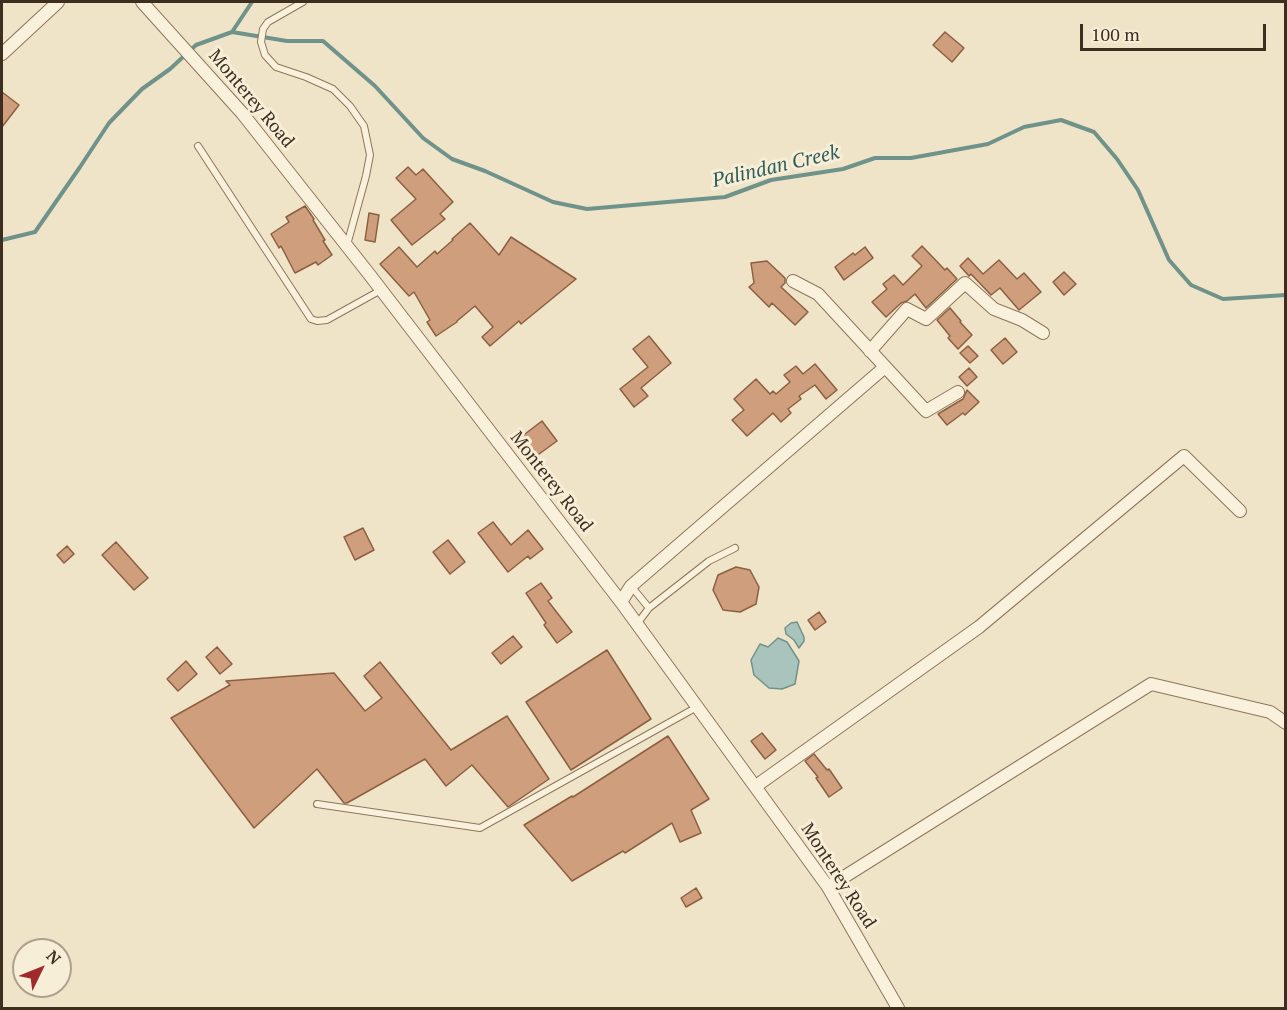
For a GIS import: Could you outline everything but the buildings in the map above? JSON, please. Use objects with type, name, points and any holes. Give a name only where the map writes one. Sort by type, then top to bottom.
[{"type":"street","points":[[2,54],[58,2]]},
{"type":"street","name":"Monterey Road","points":[[142,2],[243,113],[621,602],[828,887],[898,1008]]},
{"type":"street","points":[[793,281],[818,294],[926,411],[958,392]]},
{"type":"street","points":[[870,351],[907,309],[926,319],[965,283],[994,309],[1022,320],[1043,333]]},
{"type":"street","points":[[621,602],[631,586],[885,367]]},
{"type":"street","points":[[756,786],[979,627],[1184,456],[1240,511]]},
{"type":"street","points":[[828,887],[1151,684],[1269,712],[1286,723]]},
{"type":"lane","points":[[303,2],[268,22],[263,29],[261,42],[265,55],[276,67],[333,89],[350,106],[364,126],[370,155],[347,245]]},
{"type":"lane","points":[[198,146],[311,319],[327,320],[381,290]]},
{"type":"lane","points":[[637,624],[649,608],[709,561],[735,548]]},
{"type":"lane","points":[[631,586],[649,608]]},
{"type":"lane","points":[[317,804],[480,828],[697,707]]},
{"type":"water","points":[[797,622],[804,637],[799,648],[786,634],[785,628]]},
{"type":"water","points":[[778,638],[787,642],[799,661],[795,684],[782,689],[769,688],[754,675],[751,660],[760,644],[768,647]]},
{"type":"waterway","points":[[232,32],[252,2]]},
{"type":"waterway","name":"Palindan Creek","points":[[2,240],[35,232],[109,123],[142,89],[170,69],[196,45],[232,32],[287,41],[323,41],[375,86],[423,138],[452,159],[485,171],[553,202],[587,209],[725,197],[771,180],[843,169],[875,158],[911,158],[988,144],[1024,127],[1061,120],[1094,132],[1117,159],[1138,190],[1169,260],[1191,285],[1223,299],[1286,295]]}]
